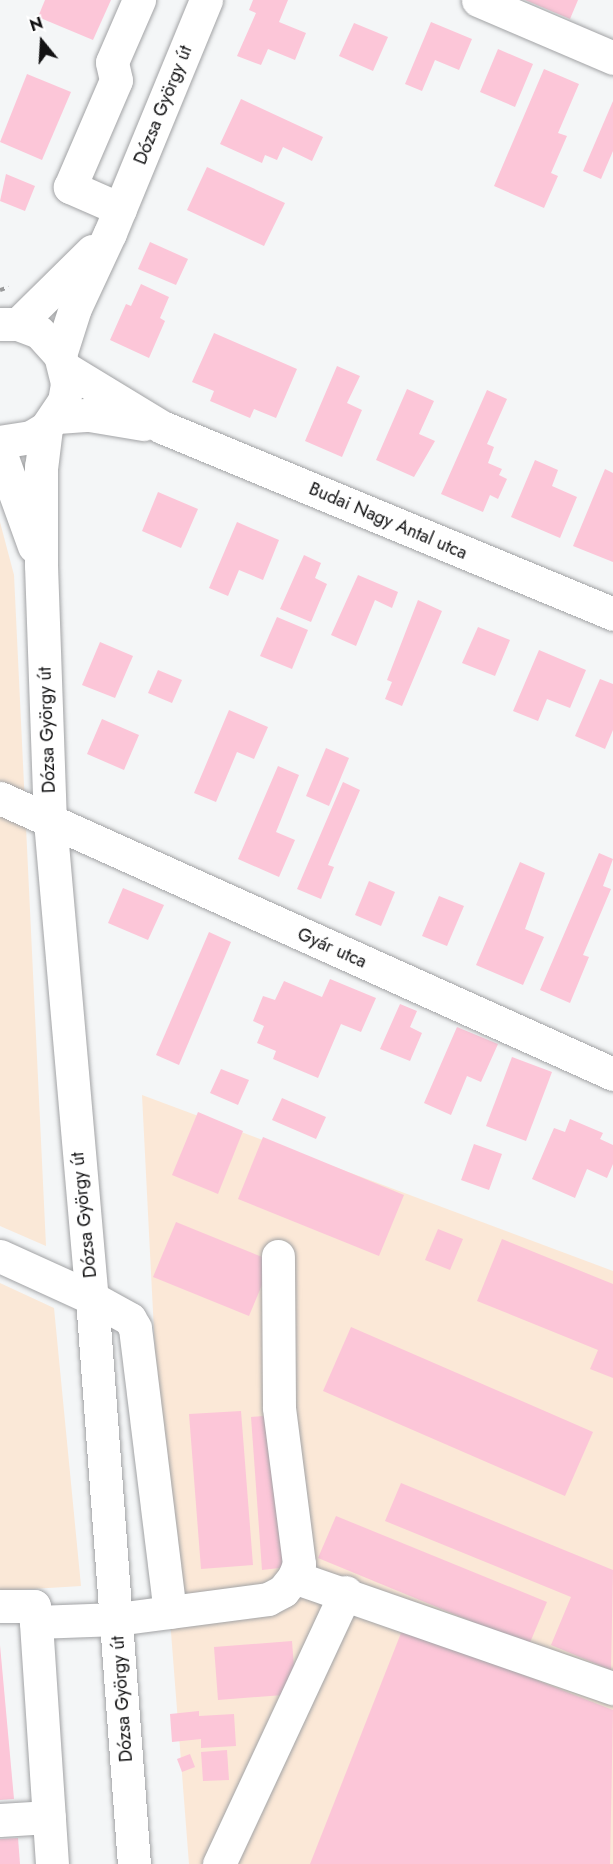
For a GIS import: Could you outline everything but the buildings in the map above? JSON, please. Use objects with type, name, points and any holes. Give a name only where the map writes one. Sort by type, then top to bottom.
[{"type":"main road","points":[[115,221],[70,187],[116,80],[112,62],[139,0]]},
{"type":"main road","name":"Dózsa György út","points":[[134,1864],[92,1298],[50,821],[41,565],[41,466],[51,422],[64,401],[62,361],[75,308],[115,221],[206,0]]},
{"type":"main road","points":[[478,0],[613,57]]},
{"type":"main road","name":"Dózsa György út","points":[[9,324],[115,221]]},
{"type":"main road","name":"Budai Nagy Antal utca","points":[[9,324],[39,332],[62,361],[162,427],[613,614]]},
{"type":"main road","name":"Budai Nagy Antal utca","points":[[51,422],[89,415],[162,427]]},
{"type":"main road","points":[[0,442],[23,440],[51,422]]},
{"type":"main road","name":"Dózsa György út","points":[[0,452],[41,565]]},
{"type":"main road","name":"Gyár utca","points":[[0,798],[613,1074]]},
{"type":"main road","points":[[0,1256],[92,1298],[130,1319],[139,1342],[170,1612]]},
{"type":"main road","points":[[36,1622],[117,1619],[268,1599],[283,1591],[294,1578],[299,1564],[279,1407],[278,1256]]},
{"type":"main road","points":[[294,1578],[346,1592],[613,1688]]},
{"type":"main road","points":[[219,1864],[346,1592]]},
{"type":"main road","points":[[0,1606],[34,1606],[52,1864]]},
{"type":"main road","points":[[0,1820],[49,1817]]},
{"type":"shaded area","points":[[0,522],[14,575],[46,1246],[0,1226]]},
{"type":"shaded area","points":[[142,1095],[613,1271],[613,1864],[189,1864],[166,1568]]},
{"type":"shaded area","points":[[0,1283],[54,1308],[81,1586],[0,1591]]}]
